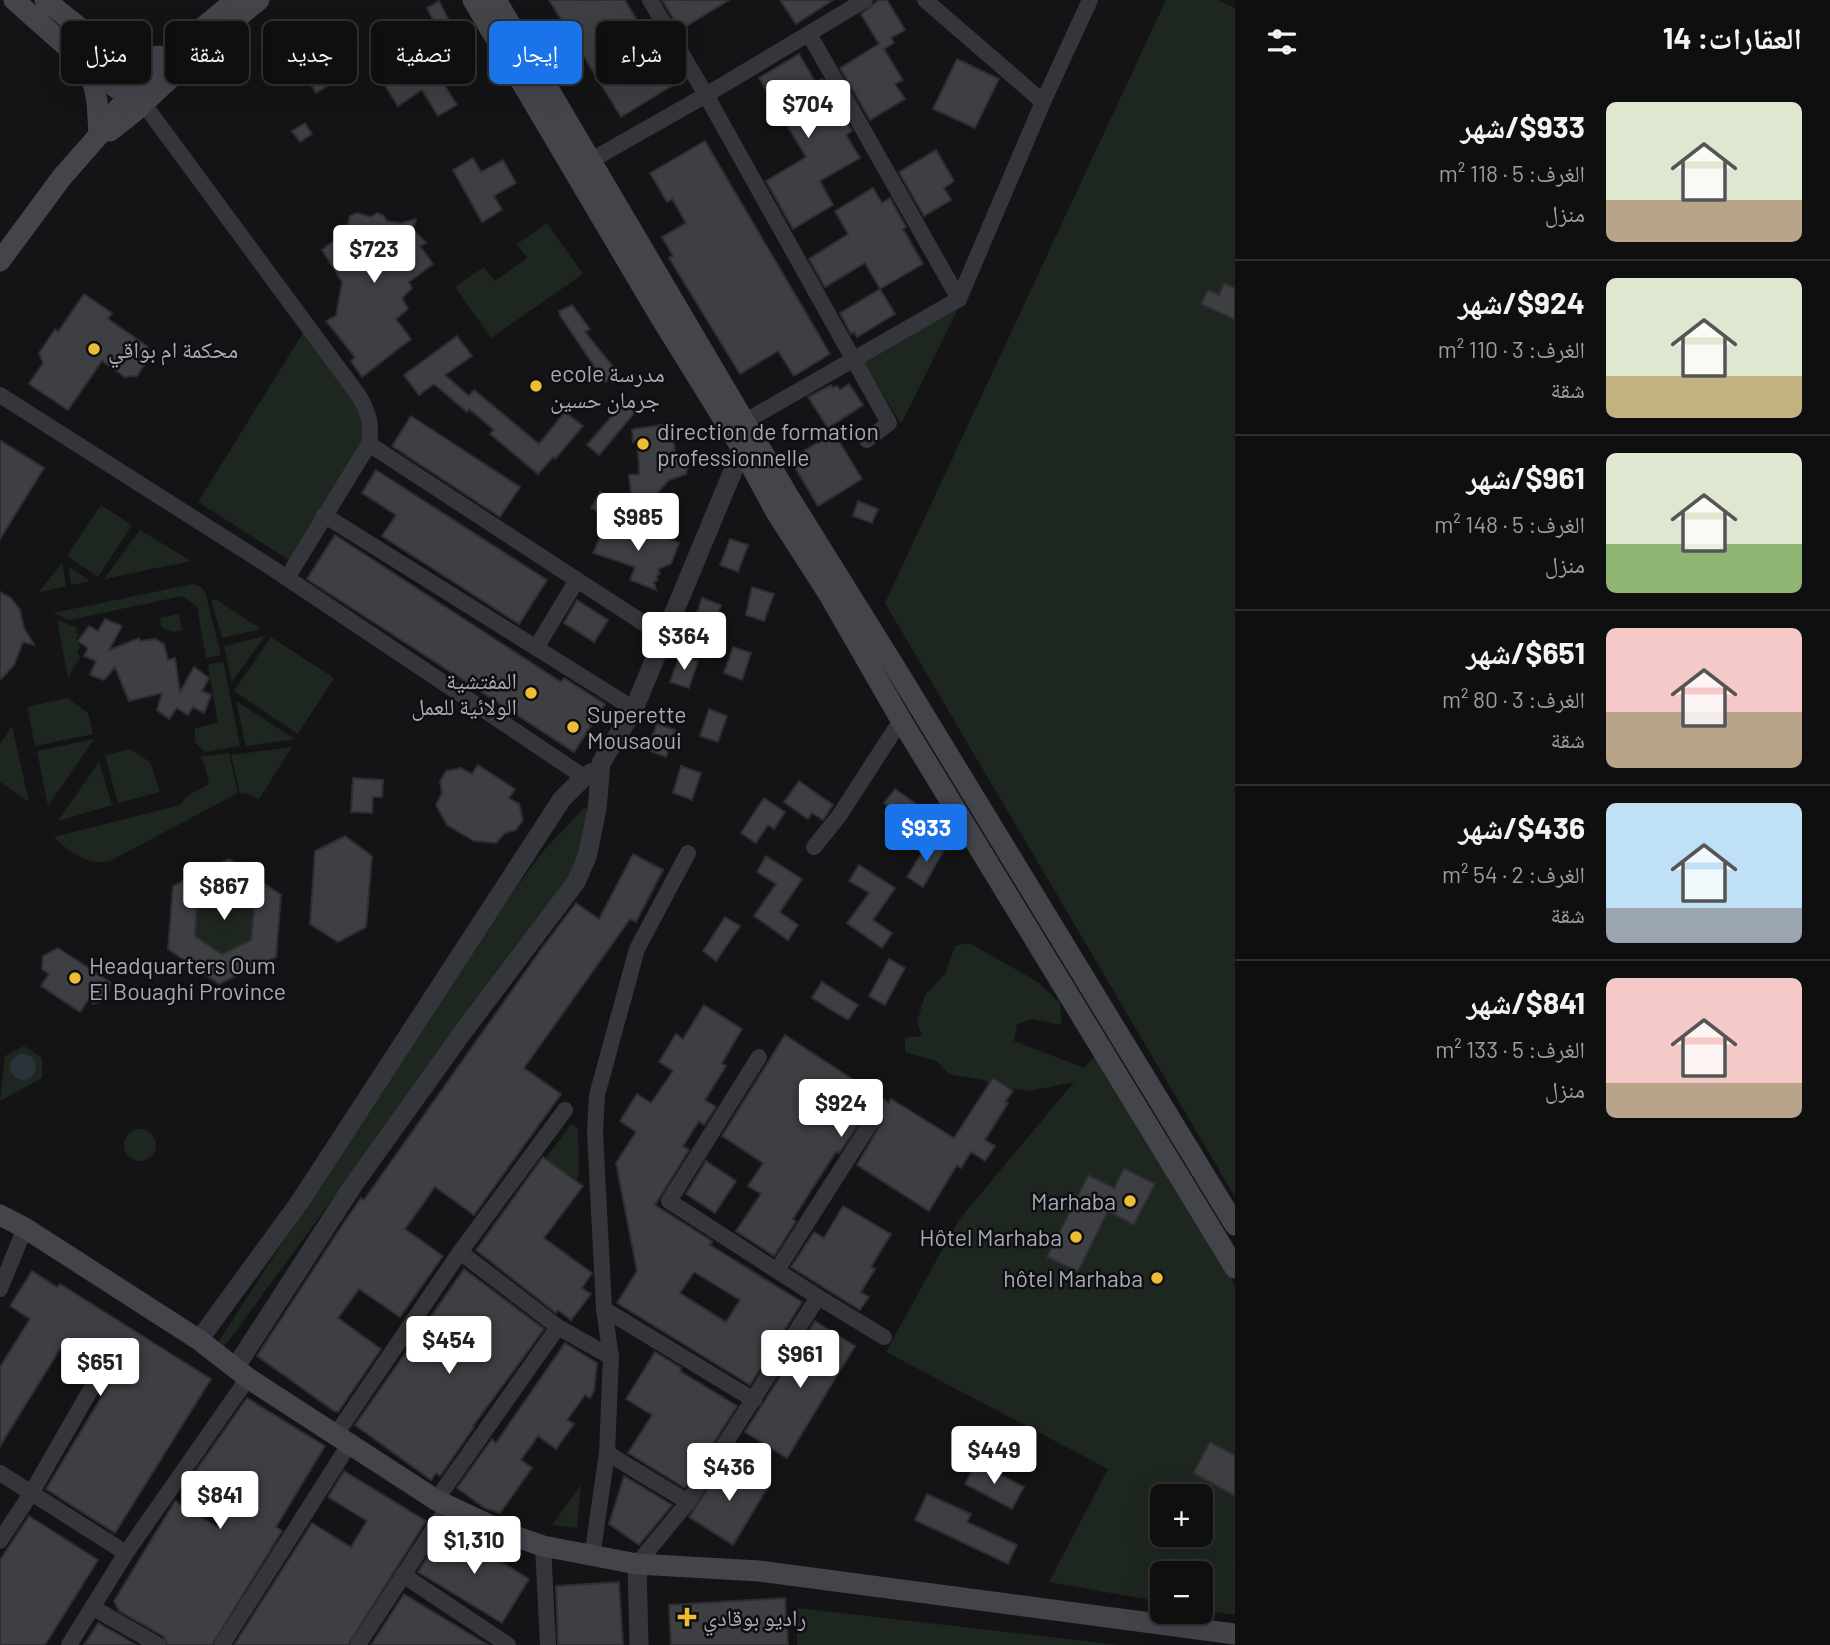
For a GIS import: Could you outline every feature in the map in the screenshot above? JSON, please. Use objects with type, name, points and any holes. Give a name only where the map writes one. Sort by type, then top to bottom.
[{"type":"main road","points":[[14,0],[61,42]]},
{"type":"main road","points":[[45,0],[71,21]]},
{"type":"main road","points":[[210,21],[236,0]]},
{"type":"main road","points":[[0,261],[113,114],[139,98],[259,0]]},
{"type":"main road","points":[[473,0],[744,422],[1235,1225]]},
{"type":"main road","points":[[496,0],[581,166],[776,512],[828,593],[901,720],[1235,1268]]},
{"type":"main road","points":[[139,98],[165,60]]},
{"type":"main road","points":[[93,84],[99,135]]},
{"type":"main road","points":[[110,84],[139,98]]},
{"type":"main road","points":[[135,84],[139,98]]},
{"type":"main road","points":[[0,1215],[25,1227],[199,1340],[242,1373],[443,1502],[511,1535],[542,1546],[637,1564],[759,1571],[1235,1634]]},
{"type":"street","points":[[650,0],[706,95],[889,424],[867,440]]},
{"type":"street","points":[[581,166],[865,0]]},
{"type":"street","points":[[925,0],[1043,102]]},
{"type":"street","points":[[199,1340],[299,1203],[562,799],[601,762],[634,709],[742,449],[744,422],[855,361],[959,299],[1043,102],[1090,0]]},
{"type":"street","points":[[809,34],[959,299]]},
{"type":"street","points":[[139,98],[369,412],[372,430],[369,444],[287,578]]},
{"type":"street","points":[[0,395],[287,578],[584,777]]},
{"type":"street","points":[[369,444],[664,637]]},
{"type":"street","points":[[324,515],[634,709]]},
{"type":"street","points":[[536,648],[577,580]]},
{"type":"street","points":[[814,847],[839,816],[901,720]]},
{"type":"street","points":[[69,1645],[126,1553],[192,1455],[354,1184],[463,1032],[576,882],[587,858],[595,821],[601,762]]},
{"type":"street","points":[[592,1556],[607,1453],[611,1356],[604,1309],[595,1132],[597,1095],[637,949],[688,853]]},
{"type":"street","points":[[760,1057],[669,1201],[884,1337]]},
{"type":"street","points":[[222,1645],[343,1438],[460,1252],[565,1111]]},
{"type":"street","points":[[777,1269],[873,1119]]},
{"type":"street","points":[[0,1289],[25,1227]]},
{"type":"street","points":[[460,1252],[558,1327],[611,1356]]},
{"type":"street","points":[[639,1645],[637,1564],[688,1503],[818,1297]]},
{"type":"street","points":[[604,1309],[754,1400]]},
{"type":"street","points":[[358,1645],[403,1575],[443,1502],[558,1327]]},
{"type":"street","points":[[0,1541],[32,1492],[91,1389]]},
{"type":"street","points":[[607,1453],[688,1503]]},
{"type":"street","points":[[0,1472],[126,1553]]},
{"type":"street","points":[[542,1546],[548,1645]]},
{"type":"street","points":[[403,1575],[508,1645]]},
{"type":"street","points":[[92,1607],[158,1645]]},
{"type":"shaded area","points":[[1166,0],[1218,0],[1235,8],[1235,1197],[885,603]]},
{"type":"shaded area","points":[[547,223],[583,274],[491,338],[455,287],[484,267],[495,281],[527,258],[517,244]]},
{"type":"shaded area","points":[[958,309],[901,424],[863,362]]},
{"type":"shaded area","points":[[303,333],[357,405],[369,444],[295,564],[198,502]]},
{"type":"shaded area","points":[[101,505],[132,525],[98,577],[67,556]]},
{"type":"shaded area","points":[[140,530],[191,561],[104,579]]},
{"type":"shaded area","points":[[62,563],[66,586],[38,593]]},
{"type":"shaded area","points":[[68,566],[90,581],[71,585]]},
{"type":"shaded area","points":[[193,584],[205,592],[221,655],[206,658],[197,606],[182,596],[69,620],[53,613]]},
{"type":"shaded area","points":[[211,599],[217,600],[261,629],[222,638]]},
{"type":"shaded area","points":[[179,614],[182,630],[173,632],[161,627],[160,618]]},
{"type":"shaded area","points":[[57,620],[78,628],[75,633],[79,635],[76,638],[80,647],[77,653],[80,658],[68,677]]},
{"type":"shaded area","points":[[265,636],[232,682],[224,646]]},
{"type":"shaded area","points":[[271,637],[334,678],[298,734],[234,691]]},
{"type":"shaded area","points":[[223,661],[240,746],[205,752],[195,742],[195,728],[218,723],[208,665]]},
{"type":"shaded area","points":[[67,698],[88,713],[93,734],[35,746],[27,707]]},
{"type":"shaded area","points":[[236,701],[295,739],[246,746]]},
{"type":"shaded area","points":[[12,726],[29,802],[0,782],[0,744]]},
{"type":"shaded area","points":[[94,739],[48,806],[37,751]]},
{"type":"shaded area","points":[[292,747],[259,799],[247,793],[240,794],[231,755]]},
{"type":"shaded area","points":[[130,749],[150,762],[160,792],[118,803],[105,755]]},
{"type":"shaded area","points":[[229,753],[238,793],[110,861],[87,860],[66,848],[54,837],[180,805],[187,796],[209,784],[200,757]]},
{"type":"shaded area","points":[[99,762],[112,805],[58,821]]},
{"type":"shaded area","points":[[584,808],[588,810],[578,860],[572,872],[228,1342],[222,1347],[219,1345],[292,1225],[484,931],[545,849]]},
{"type":"shaded area","points":[[227,889],[254,907],[251,940],[222,954],[195,936],[197,903]]},
{"type":"shaded area","points":[[969,943],[1038,982],[1060,1003],[1062,1025],[1032,1019],[1017,1024],[1014,1041],[1084,1068],[1097,1054],[1235,1285],[1235,1615],[1213,1612],[1213,1561],[1150,1561],[1150,1600],[1049,1582],[1108,1469],[886,1352],[958,1221],[1074,1082],[1030,1091],[996,1086],[982,1080],[949,1074],[937,1061],[905,1052],[905,1038],[922,1036],[917,1022],[925,995],[945,974],[955,946]]},
{"type":"shaded area","points":[[24,1046],[42,1058],[42,1078],[0,1101],[5,1056]]},
{"type":"shaded area","points":[[23,1054],[32,1058],[36,1067],[32,1076],[23,1080],[14,1076],[10,1067],[14,1058]]},
{"type":"shaded area","points":[[571,1124],[578,1129],[579,1175],[576,1180],[546,1158]]},
{"type":"shaded area","points":[[140,1129],[151,1134],[156,1145],[151,1156],[140,1161],[129,1156],[124,1145],[129,1134]]},
{"type":"shaded area","points":[[581,1485],[577,1528],[552,1525]]},
{"type":"shaded area","points":[[797,1608],[1120,1645],[797,1645]]},
{"type":"building","points":[[549,0],[625,0],[638,21],[596,21],[596,76],[582,54],[582,21],[562,21]]},
{"type":"building","points":[[662,0],[729,0],[686,26],[686,21],[675,21]]},
{"type":"building","points":[[780,0],[833,0],[796,24]]},
{"type":"building","points":[[879,0],[887,0],[905,30],[891,38],[894,43],[884,49],[903,80],[895,84],[905,99],[870,120],[840,68],[879,44],[861,14]]},
{"type":"building","points":[[439,1],[449,21],[434,21],[427,8]]},
{"type":"building","points":[[799,54],[816,83],[822,79],[852,131],[846,135],[860,158],[820,181],[833,205],[793,229],[766,181],[806,157],[759,78]]},
{"type":"building","points":[[957,59],[999,79],[975,128],[933,109]]},
{"type":"building","points":[[311,84],[326,84],[327,86],[316,93]]},
{"type":"building","points":[[384,84],[448,84],[445,86],[457,105],[438,116],[422,90],[398,106]]},
{"type":"building","points":[[601,84],[675,84],[621,117]]},
{"type":"building","points":[[305,123],[312,134],[300,142],[292,131]]},
{"type":"building","points":[[705,141],[830,354],[794,376],[778,351],[740,374],[669,258],[673,256],[662,237],[686,223],[672,199],[667,202],[650,173]]},
{"type":"building","points":[[936,150],[954,181],[944,188],[951,200],[924,216],[899,172]]},
{"type":"building","points":[[473,158],[481,172],[503,160],[516,183],[494,196],[502,210],[482,222],[453,170]]},
{"type":"building","points":[[873,188],[882,203],[890,198],[906,227],[903,229],[923,264],[880,289],[865,263],[825,287],[809,259],[848,234],[835,211]]},
{"type":"building","points":[[357,213],[371,217],[377,213],[387,221],[401,223],[416,219],[413,229],[426,243],[420,246],[433,264],[409,282],[412,288],[402,298],[408,309],[396,319],[411,339],[362,377],[351,361],[355,357],[326,321],[336,316],[342,282],[322,250],[336,239],[334,233],[348,224],[350,216]]},
{"type":"building","points":[[1224,283],[1235,288],[1235,320],[1201,304],[1208,290],[1219,295]]},
{"type":"building","points":[[880,289],[895,314],[857,337],[854,332],[851,334],[840,313]]},
{"type":"building","name":"محكمة ام بواقي","points":[[84,294],[112,313],[108,319],[147,346],[149,357],[137,376],[125,377],[102,361],[68,410],[29,384],[43,363],[39,353],[55,329],[58,332]]},
{"type":"building","points":[[572,305],[590,329],[585,332],[618,373],[605,382],[561,317],[559,311]]},
{"type":"building","points":[[457,336],[472,356],[445,375],[469,396],[474,390],[539,444],[565,412],[583,426],[555,459],[553,457],[538,474],[490,434],[494,430],[469,409],[467,412],[434,384],[419,395],[404,375]]},
{"type":"building","points":[[849,384],[863,405],[828,428],[808,397],[831,385],[840,390]]},
{"type":"building","points":[[625,401],[636,411],[599,455],[587,445]]},
{"type":"building","points":[[411,416],[520,487],[500,517],[392,446]]},
{"type":"building","points":[[672,425],[675,454],[684,456],[689,463],[686,474],[669,480],[644,508],[632,498],[619,522],[591,508],[600,492],[613,501],[631,495],[629,475],[639,474],[637,441],[633,442],[632,429]]},
{"type":"building","points":[[834,433],[862,479],[818,506],[790,459]]},
{"type":"building","points":[[0,440],[44,468],[0,539]]},
{"type":"building","points":[[376,470],[547,580],[519,624],[382,536],[396,515],[362,493]]},
{"type":"building","points":[[858,501],[878,509],[872,523],[853,516]]},
{"type":"building","points":[[606,524],[645,541],[648,532],[679,543],[671,564],[658,569],[660,574],[654,582],[656,590],[630,580],[635,567],[593,553]]},
{"type":"building","points":[[335,535],[561,682],[564,678],[605,704],[574,752],[307,579]]},
{"type":"building","points":[[730,539],[748,545],[738,572],[720,565]]},
{"type":"building","points":[[752,587],[774,594],[764,621],[746,615]]},
{"type":"building","points":[[0,592],[11,598],[20,610],[24,628],[34,645],[23,642],[14,665],[0,680]]},
{"type":"building","points":[[702,598],[721,605],[711,632],[693,625]]},
{"type":"building","points":[[577,600],[608,620],[594,642],[564,623]]},
{"type":"building","points":[[105,619],[122,626],[109,650],[139,638],[140,641],[155,639],[164,644],[168,660],[175,658],[180,692],[194,667],[209,678],[202,691],[211,695],[204,713],[193,707],[188,715],[177,708],[169,719],[157,710],[162,693],[129,701],[115,667],[104,680],[90,675],[96,661],[84,656],[88,648],[78,641],[89,626],[98,631]]},
{"type":"building","points":[[733,647],[751,653],[742,680],[724,673]]},
{"type":"building","points":[[680,655],[698,661],[689,688],[670,682]]},
{"type":"building","points":[[709,709],[727,716],[718,742],[700,736]]},
{"type":"building","points":[[657,724],[675,730],[666,757],[647,750]]},
{"type":"building","points":[[478,765],[515,789],[509,798],[519,804],[523,820],[516,830],[505,833],[496,843],[474,841],[447,825],[436,805],[442,793],[440,781],[446,771],[461,768],[472,774]]},
{"type":"building","points":[[681,766],[701,773],[692,800],[673,793]]},
{"type":"building","points":[[353,778],[383,780],[382,797],[373,797],[372,813],[351,812]]},
{"type":"building","points":[[799,781],[833,805],[823,820],[812,813],[808,819],[784,802]]},
{"type":"building","points":[[895,789],[929,813],[919,828],[884,803]]},
{"type":"building","points":[[764,798],[785,812],[774,829],[768,825],[756,843],[741,833]]},
{"type":"building","points":[[345,836],[372,856],[366,927],[338,942],[310,924],[315,851]]},
{"type":"building","points":[[929,841],[944,850],[923,887],[907,877]]},
{"type":"building","points":[[633,854],[663,870],[636,922],[630,919],[524,1068],[561,1094],[474,1215],[435,1187],[405,1229],[443,1256],[400,1317],[359,1289],[338,1318],[381,1349],[338,1412],[334,1411],[257,1356],[361,1198],[364,1200],[542,948],[576,903],[599,919]]},
{"type":"building","points":[[766,856],[802,879],[780,912],[798,925],[788,940],[754,916],[776,884],[757,872]]},
{"type":"building","points":[[229,859],[281,895],[276,957],[219,984],[168,949],[173,886]],"holes":[[[227,889],[254,907],[251,940],[222,954],[195,936],[197,903]]]},
{"type":"building","points":[[859,865],[895,888],[873,920],[892,933],[882,948],[847,923],[869,893],[849,881]]},
{"type":"building","points":[[725,917],[740,926],[716,961],[703,951]]},
{"type":"building","name":"Headquarters Oum El Bouaghi Province","points":[[58,948],[110,982],[108,998],[94,1004],[88,1000],[80,1012],[41,986],[49,974],[42,969],[43,956]]},
{"type":"building","points":[[889,959],[905,968],[885,1005],[869,996]]},
{"type":"building","points":[[822,982],[858,1005],[848,1020],[812,998]]},
{"type":"building","points":[[704,1005],[742,1029],[722,1063],[726,1066],[705,1100],[716,1107],[704,1125],[699,1121],[683,1146],[689,1150],[655,1205],[712,1241],[710,1245],[802,1302],[750,1385],[617,1303],[637,1271],[616,1163],[636,1132],[620,1121],[637,1094],[651,1103],[673,1071],[659,1062],[676,1034],[683,1039]],"holes":[[[694,1272],[740,1300],[726,1322],[680,1293]]]},
{"type":"building","points":[[785,1035],[889,1103],[891,1099],[954,1138],[993,1078],[1013,1091],[985,1140],[995,1146],[985,1161],[971,1152],[961,1168],[957,1165],[929,1211],[857,1165],[883,1120],[879,1111],[869,1109],[810,1192],[774,1256],[736,1231],[761,1194],[748,1186],[763,1163],[722,1136]]},
{"type":"building","points":[[543,1157],[583,1186],[544,1238],[592,1273],[582,1288],[591,1294],[571,1320],[558,1310],[556,1313],[476,1250]]},
{"type":"building","points":[[706,1161],[736,1181],[715,1213],[686,1194]]},
{"type":"building","name":"Hôtel Marhaba","points":[[1124,1168],[1155,1184],[1134,1225],[1108,1211],[1078,1272],[1047,1257],[1088,1175],[1114,1188]]},
{"type":"building","points":[[843,1206],[891,1234],[871,1267],[875,1269],[861,1292],[869,1297],[860,1310],[791,1267],[814,1232],[824,1238]]},
{"type":"building","points":[[464,1269],[544,1329],[440,1476],[436,1473],[431,1480],[355,1425]]},
{"type":"building","points":[[32,1271],[57,1287],[60,1284],[211,1379],[115,1533],[46,1489],[116,1373],[65,1341],[0,1446],[0,1367],[30,1319],[10,1306]]},
{"type":"building","points":[[815,1321],[855,1346],[787,1458],[745,1432]]},
{"type":"building","points":[[565,1343],[597,1363],[594,1391],[590,1398],[585,1395],[567,1420],[574,1424],[556,1449],[538,1436],[521,1460],[532,1468],[500,1513],[485,1508],[457,1488],[492,1439],[496,1443]]},
{"type":"building","points":[[655,1352],[681,1368],[680,1371],[737,1406],[685,1488],[628,1453],[652,1415],[626,1399]]},
{"type":"building","points":[[247,1398],[325,1446],[276,1527],[282,1531],[212,1645],[168,1645],[163,1636],[119,1611],[114,1601],[175,1501],[217,1527],[233,1501],[192,1476]]},
{"type":"building","points":[[1210,1442],[1235,1455],[1235,1496],[1193,1473]]},
{"type":"building","points":[[726,1461],[768,1487],[733,1545],[689,1517]]},
{"type":"building","points":[[976,1462],[1024,1487],[1012,1509],[965,1484]]},
{"type":"building","points":[[344,1471],[426,1521],[348,1645],[234,1645],[312,1523],[351,1547],[367,1521],[328,1497]]},
{"type":"building","points":[[624,1476],[672,1505],[639,1545],[609,1524]]},
{"type":"building","points":[[927,1494],[971,1514],[967,1522],[1017,1545],[1008,1564],[915,1520]]},
{"type":"building","points":[[29,1516],[98,1560],[45,1645],[0,1645],[0,1560]]},
{"type":"building","points":[[448,1529],[529,1579],[502,1623],[418,1572]]},
{"type":"building","points":[[619,1582],[623,1645],[558,1645],[556,1586]]},
{"type":"building","points":[[404,1594],[445,1619],[488,1645],[371,1645]]},
{"type":"building","points":[[785,1598],[788,1645],[671,1645],[669,1605]]},
{"type":"building","points":[[98,1623],[123,1637],[136,1645],[84,1645]]},
{"type":"place","name":"محكمة ام بواقي","points":[[94,349]]},
{"type":"place","name":"ecole مدرسة جرمان حسين","points":[[536,386]]},
{"type":"place","name":"direction de formation professionnelle","points":[[643,444]]},
{"type":"place","name":"المفتشية الولائية للعمل","points":[[531,693]]},
{"type":"place","name":"Superette Mousaoui","points":[[573,727]]},
{"type":"place","name":"Headquarters Oum El Bouaghi Province","points":[[75,978]]},
{"type":"place","name":"Marhaba","points":[[1130,1201]]},
{"type":"place","name":"Hôtel Marhaba","points":[[1076,1237]]},
{"type":"place","name":"hôtel Marhaba","points":[[1157,1278]]},
{"type":"place","name":"راديو بوقادي","points":[[687,1617]]}]
